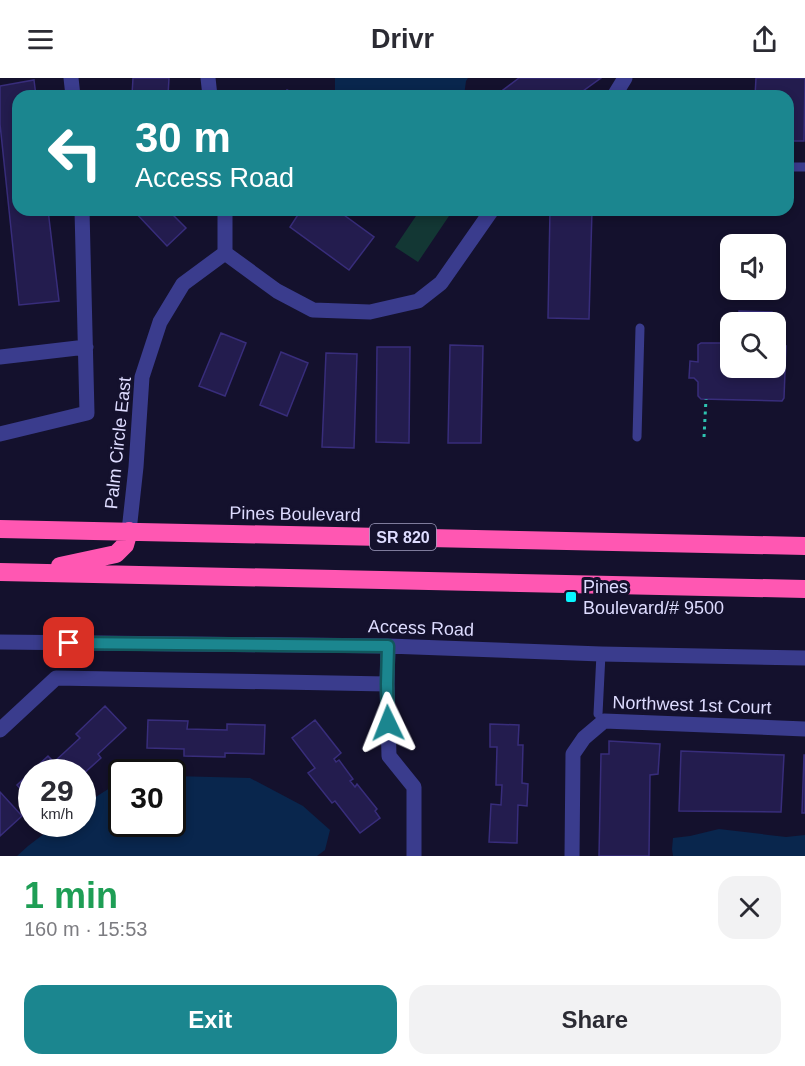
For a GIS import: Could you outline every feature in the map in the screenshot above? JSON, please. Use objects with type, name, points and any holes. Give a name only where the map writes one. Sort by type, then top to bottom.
[{"type":"highway","name":"Pines Boulevard","points":[[0,529],[805,546]]},
{"type":"highway","points":[[26,573],[116,554],[125,545],[129,531]]},
{"type":"highway","points":[[0,572],[805,589]]},
{"type":"street","points":[[0,434],[87,413],[82,216]]},
{"type":"street","points":[[225,216],[225,253],[277,291],[313,310],[370,312],[418,301],[441,283],[488,216]]},
{"type":"street","name":"Palm Circle East","points":[[129,531],[142,377],[160,322],[183,284],[225,253]]},
{"type":"street","points":[[0,357],[86,347]]},
{"type":"street","name":"Access Road","points":[[0,642],[388,646],[601,654],[805,658]]},
{"type":"street","points":[[388,646],[389,756],[414,787],[414,856]]},
{"type":"street","points":[[0,730],[56,678],[387,684]]},
{"type":"street","name":"Northwest 1st Court","points":[[572,856],[573,754],[598,721],[805,729]]},
{"type":"lane","points":[[637,436],[640,328]]},
{"type":"lane","points":[[598,721],[601,654]]},
{"type":"path","points":[[704,437],[706,399]]},
{"type":"green space","points":[[416,216],[449,216],[418,262],[395,247]]},
{"type":"water","points":[[335,78],[468,78],[465,90],[335,90]]},
{"type":"water","points":[[186,776],[250,778],[303,806],[330,830],[325,850],[317,856],[17,856],[40,837],[96,837],[96,797],[108,789],[108,837],[186,837]]},
{"type":"water","points":[[719,829],[786,837],[805,835],[805,856],[673,856],[673,838]]},
{"type":"building","points":[[133,78],[169,78],[168,90],[132,90]]},
{"type":"building","points":[[519,78],[601,78],[584,90],[503,90]]},
{"type":"building","points":[[756,78],[805,78],[804,141],[794,141],[794,90],[755,90]]},
{"type":"building","points":[[34,80],[35,90],[12,90],[12,216],[49,216],[59,301],[19,305],[0,124],[0,86]]},
{"type":"building","points":[[139,216],[174,216],[186,228],[167,246]]},
{"type":"building","points":[[297,216],[345,216],[374,237],[349,270],[290,227]]},
{"type":"building","points":[[550,216],[592,216],[589,319],[548,318]]},
{"type":"building","points":[[221,333],[246,343],[225,396],[199,386]]},
{"type":"building","points":[[720,343],[720,378],[785,378],[784,398],[782,401],[701,399],[698,396],[698,382],[694,378],[689,378],[690,361],[698,362],[698,345]]},
{"type":"building","points":[[450,345],[483,346],[481,443],[448,443]]},
{"type":"building","points":[[377,347],[410,347],[409,443],[376,442]]},
{"type":"building","points":[[281,352],[308,363],[287,416],[260,405]]},
{"type":"building","points":[[326,353],[357,354],[354,448],[322,447]]},
{"type":"building","points":[[105,706],[126,728],[98,754],[101,758],[96,762],[96,759],[57,759],[80,738],[76,734]]},
{"type":"building","points":[[148,720],[188,721],[187,729],[227,730],[227,724],[265,725],[264,754],[225,753],[225,757],[184,756],[184,749],[147,748]]},
{"type":"building","points":[[315,720],[341,753],[334,759],[336,762],[339,760],[353,779],[350,781],[355,787],[357,784],[377,809],[375,811],[380,818],[360,833],[335,801],[332,803],[308,773],[315,768],[292,738]]},
{"type":"building","points":[[490,724],[519,725],[518,745],[523,745],[522,783],[528,784],[527,806],[518,805],[517,843],[489,842],[491,804],[501,805],[502,785],[496,785],[497,747],[490,747]]},
{"type":"building","points":[[609,741],[660,744],[658,774],[650,775],[649,856],[599,856],[601,754],[609,754]]},
{"type":"building","points":[[681,751],[784,755],[781,812],[679,811]]},
{"type":"building","points":[[804,755],[805,813],[802,813]]},
{"type":"building","points":[[0,792],[18,812],[18,820],[0,836]]},
{"type":"place","name":"Pines Boulevard/# 9500","points":[[571,597]]},
{"type":"route","points":[[69,643],[388,646],[388,723]]}]
